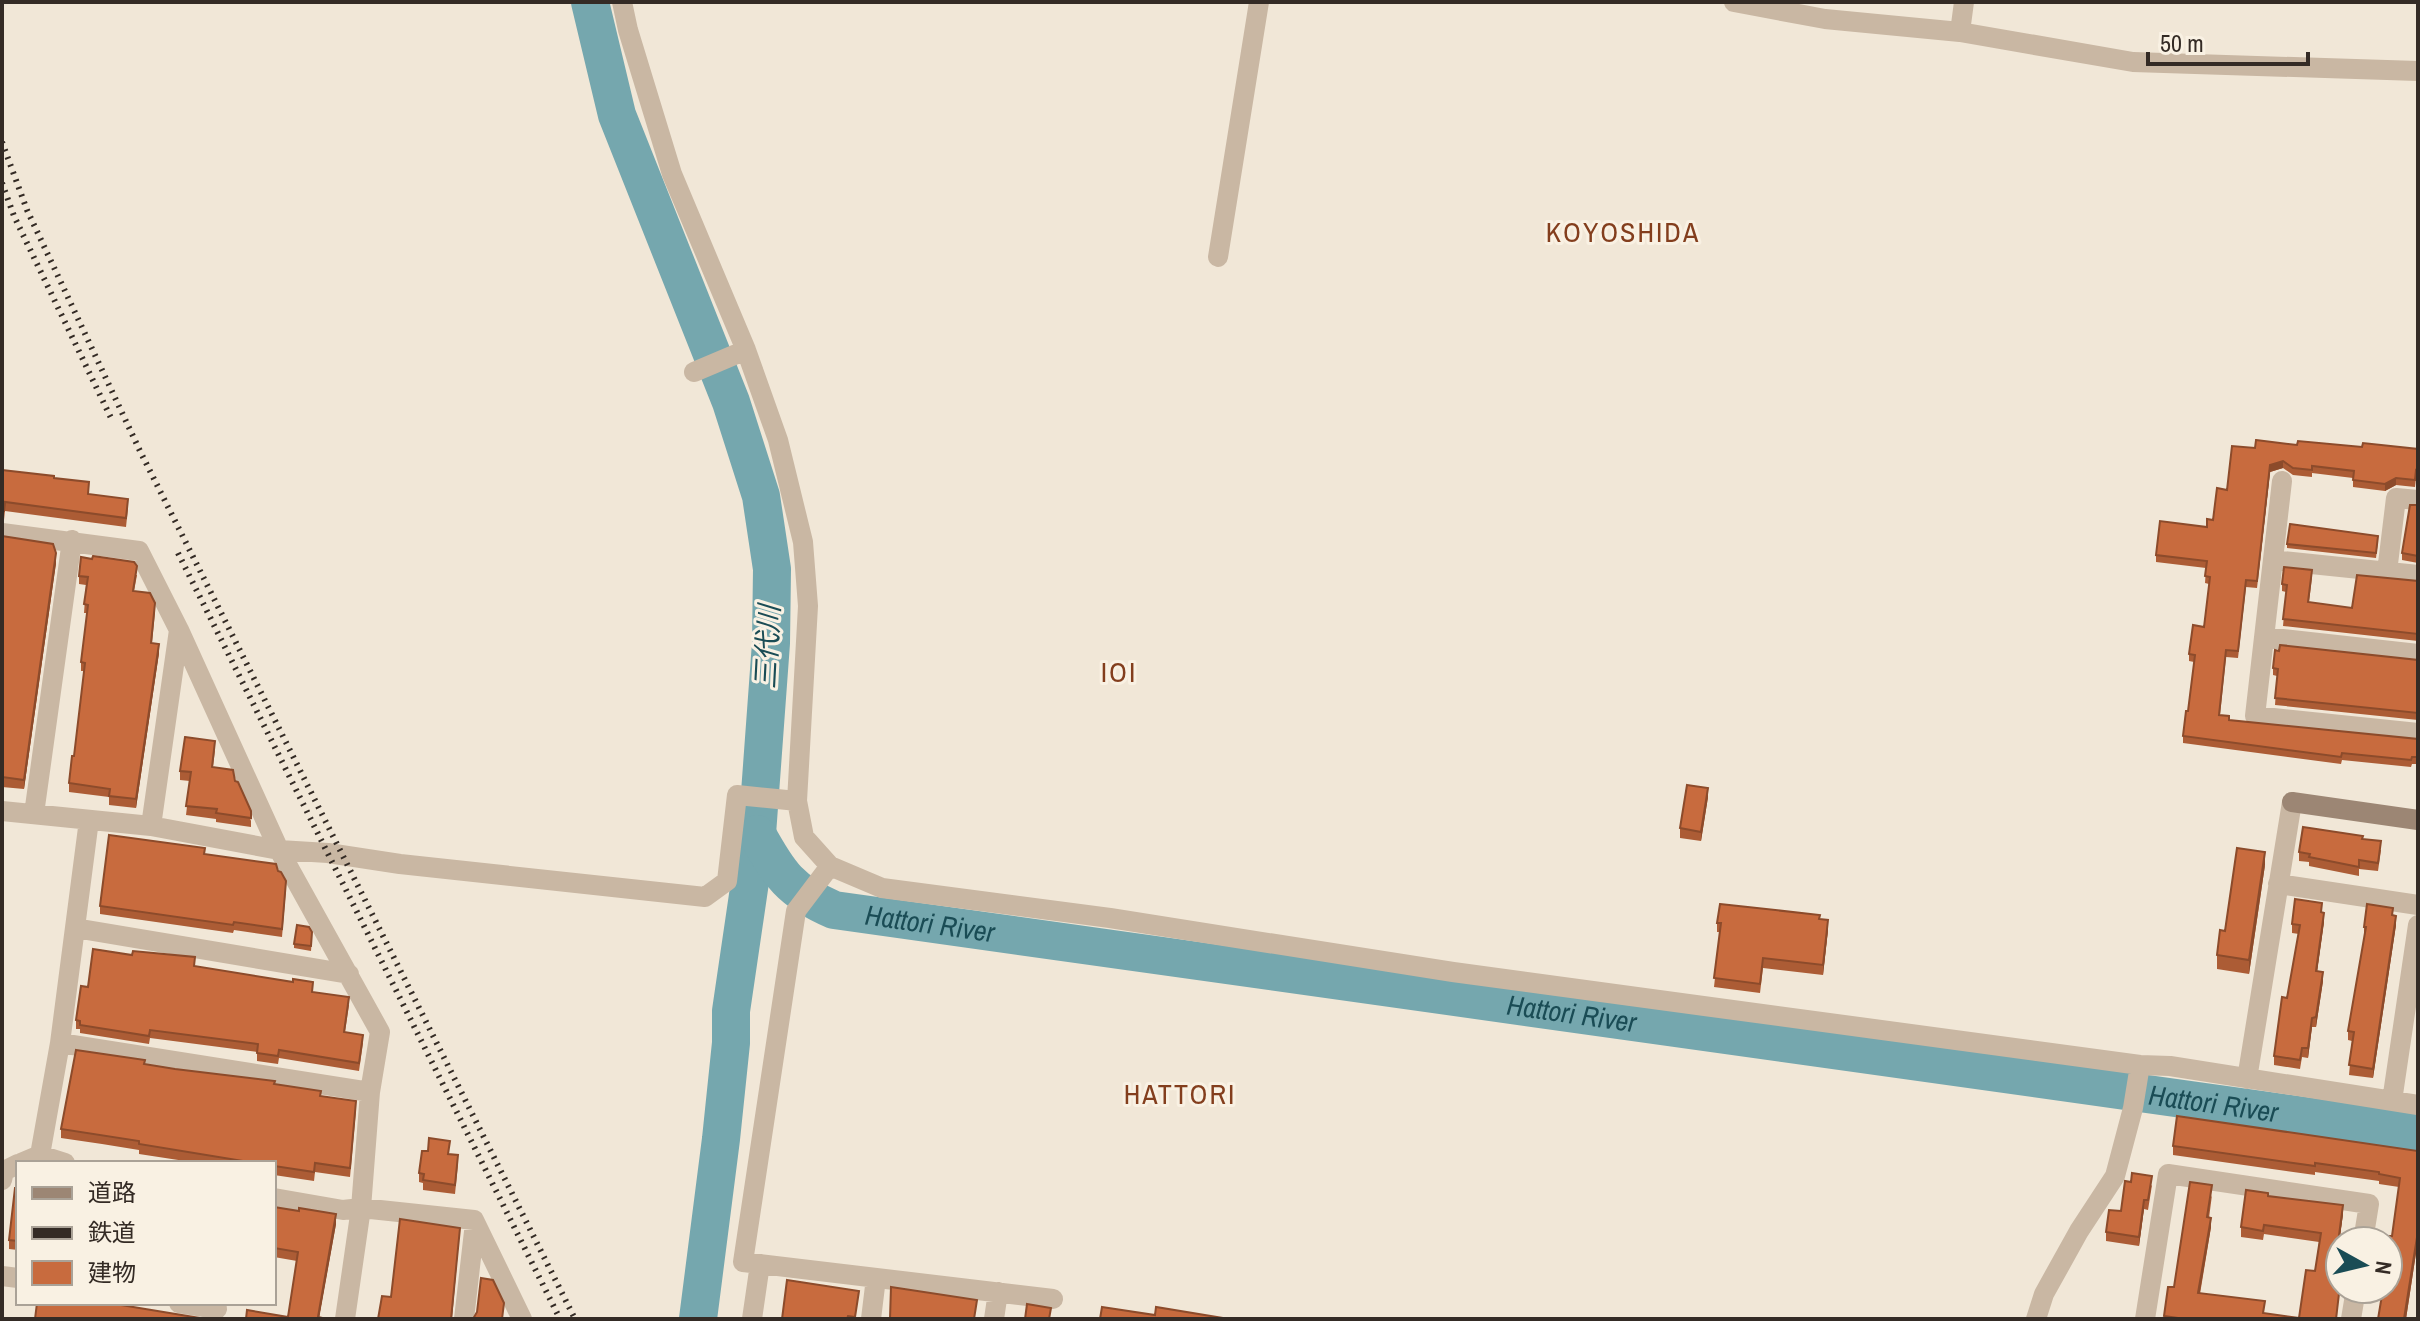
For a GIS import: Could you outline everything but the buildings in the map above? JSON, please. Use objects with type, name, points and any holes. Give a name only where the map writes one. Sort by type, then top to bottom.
[{"type":"street","points":[[622,2],[672,174],[778,440],[803,542],[808,606],[793,801],[804,837],[826,871],[882,888],[1110,918],[1468,974],[2140,1065],[2170,1066],[2418,1105]]},
{"type":"street","points":[[1218,257],[1259,2]]},
{"type":"street","points":[[1734,2],[1825,19],[1960,32],[2133,62],[2418,71]]},
{"type":"street","points":[[1960,32],[1964,2]]},
{"type":"street","points":[[696,370],[744,351]]},
{"type":"street","points":[[2282,481],[2255,716],[2418,733]]},
{"type":"street","points":[[2387,572],[2396,498],[2418,500]]},
{"type":"street","points":[[2,533],[139,551],[179,630],[279,850],[380,1032],[370,1092],[361,1208],[345,1319]]},
{"type":"street","points":[[34,814],[72,540]]},
{"type":"street","points":[[2273,560],[2418,575]]},
{"type":"street","points":[[151,826],[179,630]]},
{"type":"street","points":[[2264,637],[2418,654]]},
{"type":"street","points":[[2,811],[151,826],[279,850],[705,897],[727,881],[737,795],[793,801]]},
{"type":"street","points":[[2247,1079],[2292,802],[2418,820]]},
{"type":"street","points":[[26,1161],[60,1043],[89,820]]},
{"type":"street","points":[[826,871],[796,911],[743,1262],[1053,1299]]},
{"type":"street","points":[[2278,884],[2418,905]]},
{"type":"street","points":[[2392,1101],[2418,925]]},
{"type":"street","points":[[75,928],[349,974]]},
{"type":"street","points":[[60,1043],[370,1092]]},
{"type":"street","points":[[2036,1319],[2044,1294],[2072,1243],[2115,1176],[2133,1108],[2140,1065]]},
{"type":"street","points":[[2,1180],[4,1171],[16,1166]]},
{"type":"street","points":[[2145,1319],[2168,1174],[2369,1204],[2366,1225]]},
{"type":"street","points":[[276,1198],[343,1210],[361,1208],[474,1220],[522,1319]]},
{"type":"street","points":[[464,1319],[475,1223]]},
{"type":"street","points":[[752,1319],[760,1264]]},
{"type":"street","points":[[871,1319],[876,1278]]},
{"type":"street","points":[[994,1319],[998,1292]]},
{"type":"street","points":[[192,1305],[217,1309]]},
{"type":"waterway","name":"三代川","points":[[590,2],[617,115],[731,402],[761,496],[772,569],[771,643],[757,834],[731,1011],[731,1043],[721,1139],[698,1319]]},
{"type":"waterway","name":"Hattori River","points":[[757,834],[787,880],[806,896],[834,910],[2418,1132]]},
{"type":"railway","points":[[2,142],[27,210],[140,451],[575,1319]]},
{"type":"railway","points":[[2,183],[14,216],[112,420]]},
{"type":"railway","points":[[178,553],[560,1319]]},
{"type":"district","name":"KOYOSHIDA","points":[[1623,232]]},
{"type":"district","name":"IOI","points":[[1119,672]]},
{"type":"district","name":"HATTORI","points":[[1180,1094]]}]
